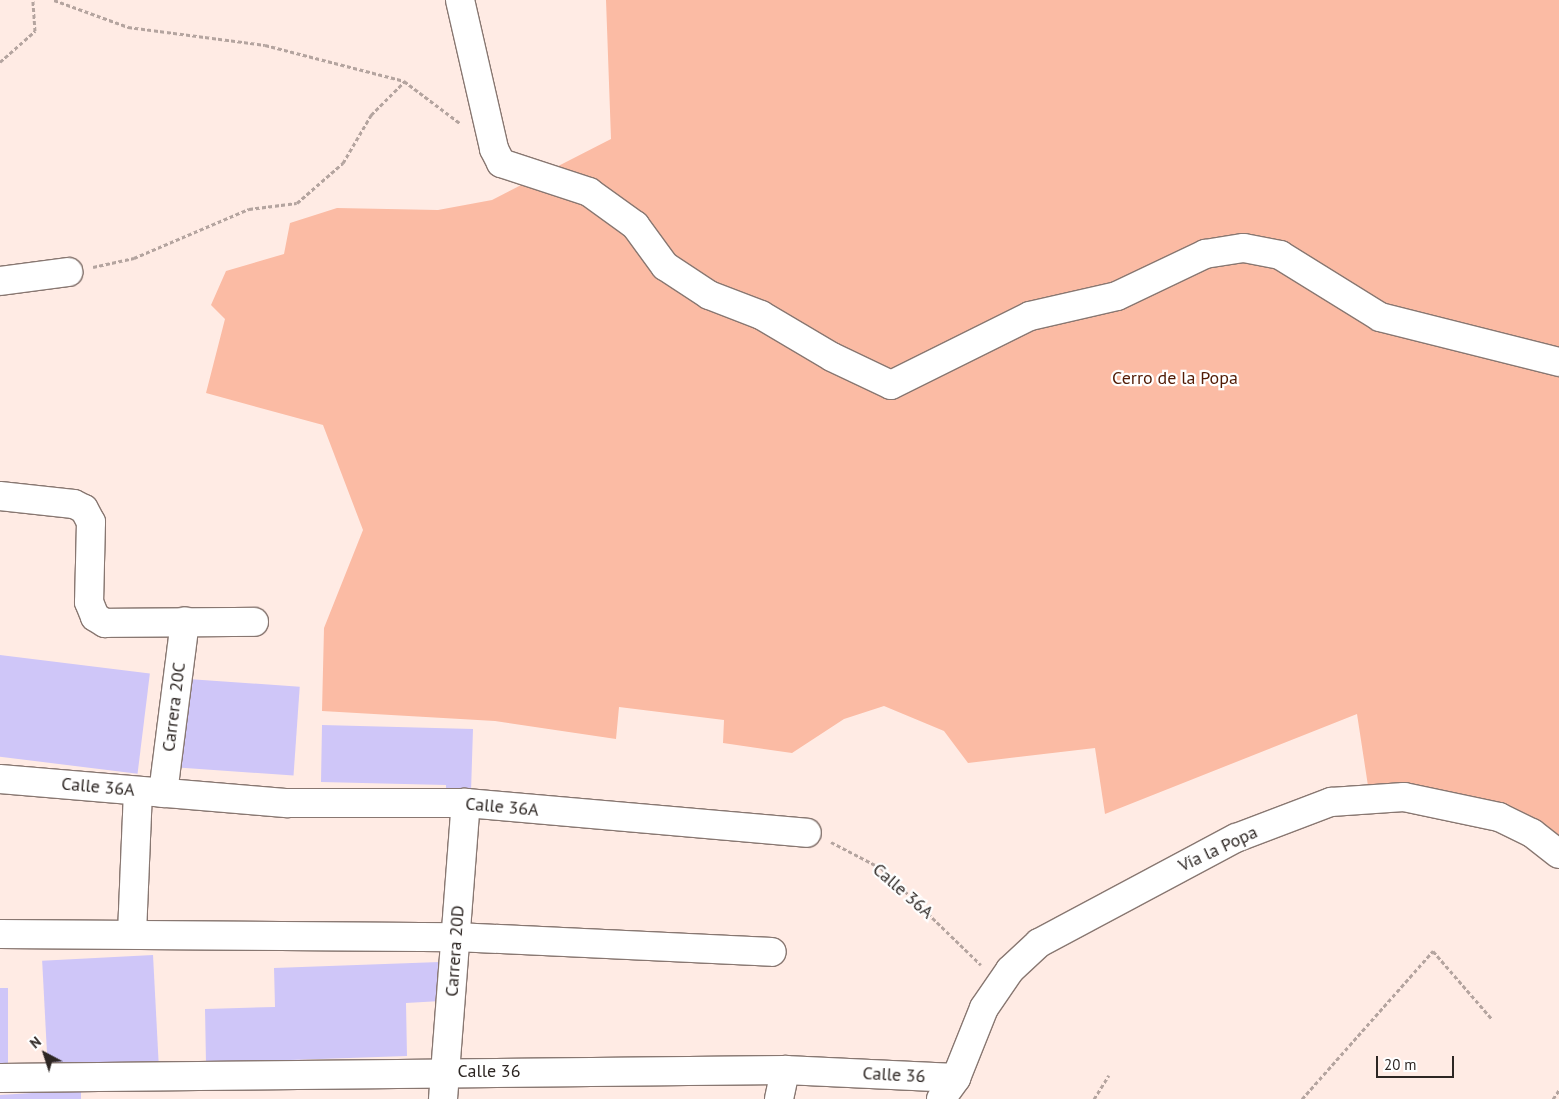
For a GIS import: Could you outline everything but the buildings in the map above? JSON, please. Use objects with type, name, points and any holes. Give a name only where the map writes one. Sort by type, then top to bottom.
[{"type":"street","points":[[460,0],[494,148],[501,162],[589,192],[635,225],[666,266],[709,295],[761,315],[832,357],[891,385],[1030,316],[1117,296],[1205,254],[1244,248],[1280,255],[1380,317],[1559,362]]},
{"type":"street","points":[[0,281],[68,272]]},
{"type":"street","points":[[0,496],[84,509],[91,522],[89,602],[95,618],[105,623],[254,622]]},
{"type":"street","name":"Carrera 20C","points":[[132,934],[150,792],[185,621]]},
{"type":"street","name":"Calle 36A","points":[[0,778],[288,803],[466,803],[807,833]]},
{"type":"street","name":"Vía la Popa","points":[[954,1092],[984,1008],[1010,970],[1039,943],[1236,838],[1331,802],[1404,797],[1499,817],[1524,829],[1559,854]]},
{"type":"street","name":"Carrera 20D","points":[[443,1099],[466,803]]},
{"type":"street","points":[[0,934],[456,937],[772,952]]},
{"type":"street","points":[[779,1099],[785,1070]]},
{"type":"street","name":"Calle 36","points":[[0,1078],[132,1089],[445,1071],[785,1070],[954,1092]]},
{"type":"path","points":[[0,62],[35,31],[33,0]]},
{"type":"path","points":[[54,0],[128,27],[265,45],[404,81],[494,148]]},
{"type":"path","points":[[68,272],[134,258],[250,209],[297,203],[343,163],[371,116],[404,81]]},
{"type":"path","name":"Calle 36A","points":[[807,833],[840,845],[881,868],[966,947]]},
{"type":"path","points":[[1302,1099],[1433,951],[1492,1019]]},
{"type":"path","points":[[1094,1099],[1109,1074]]},
{"type":"path","points":[[1553,1099],[1559,1090]]},
{"type":"green space","name":"Cerro de la Popa","points":[[606,0],[1559,0],[1559,854],[1532,833],[1370,799],[1357,714],[1105,814],[1095,748],[968,763],[944,731],[884,706],[844,719],[792,753],[723,743],[724,720],[619,707],[616,739],[495,721],[322,711],[324,628],[363,530],[323,425],[206,393],[225,319],[211,305],[226,271],[284,254],[290,223],[337,208],[438,210],[492,200],[611,139]]}]
